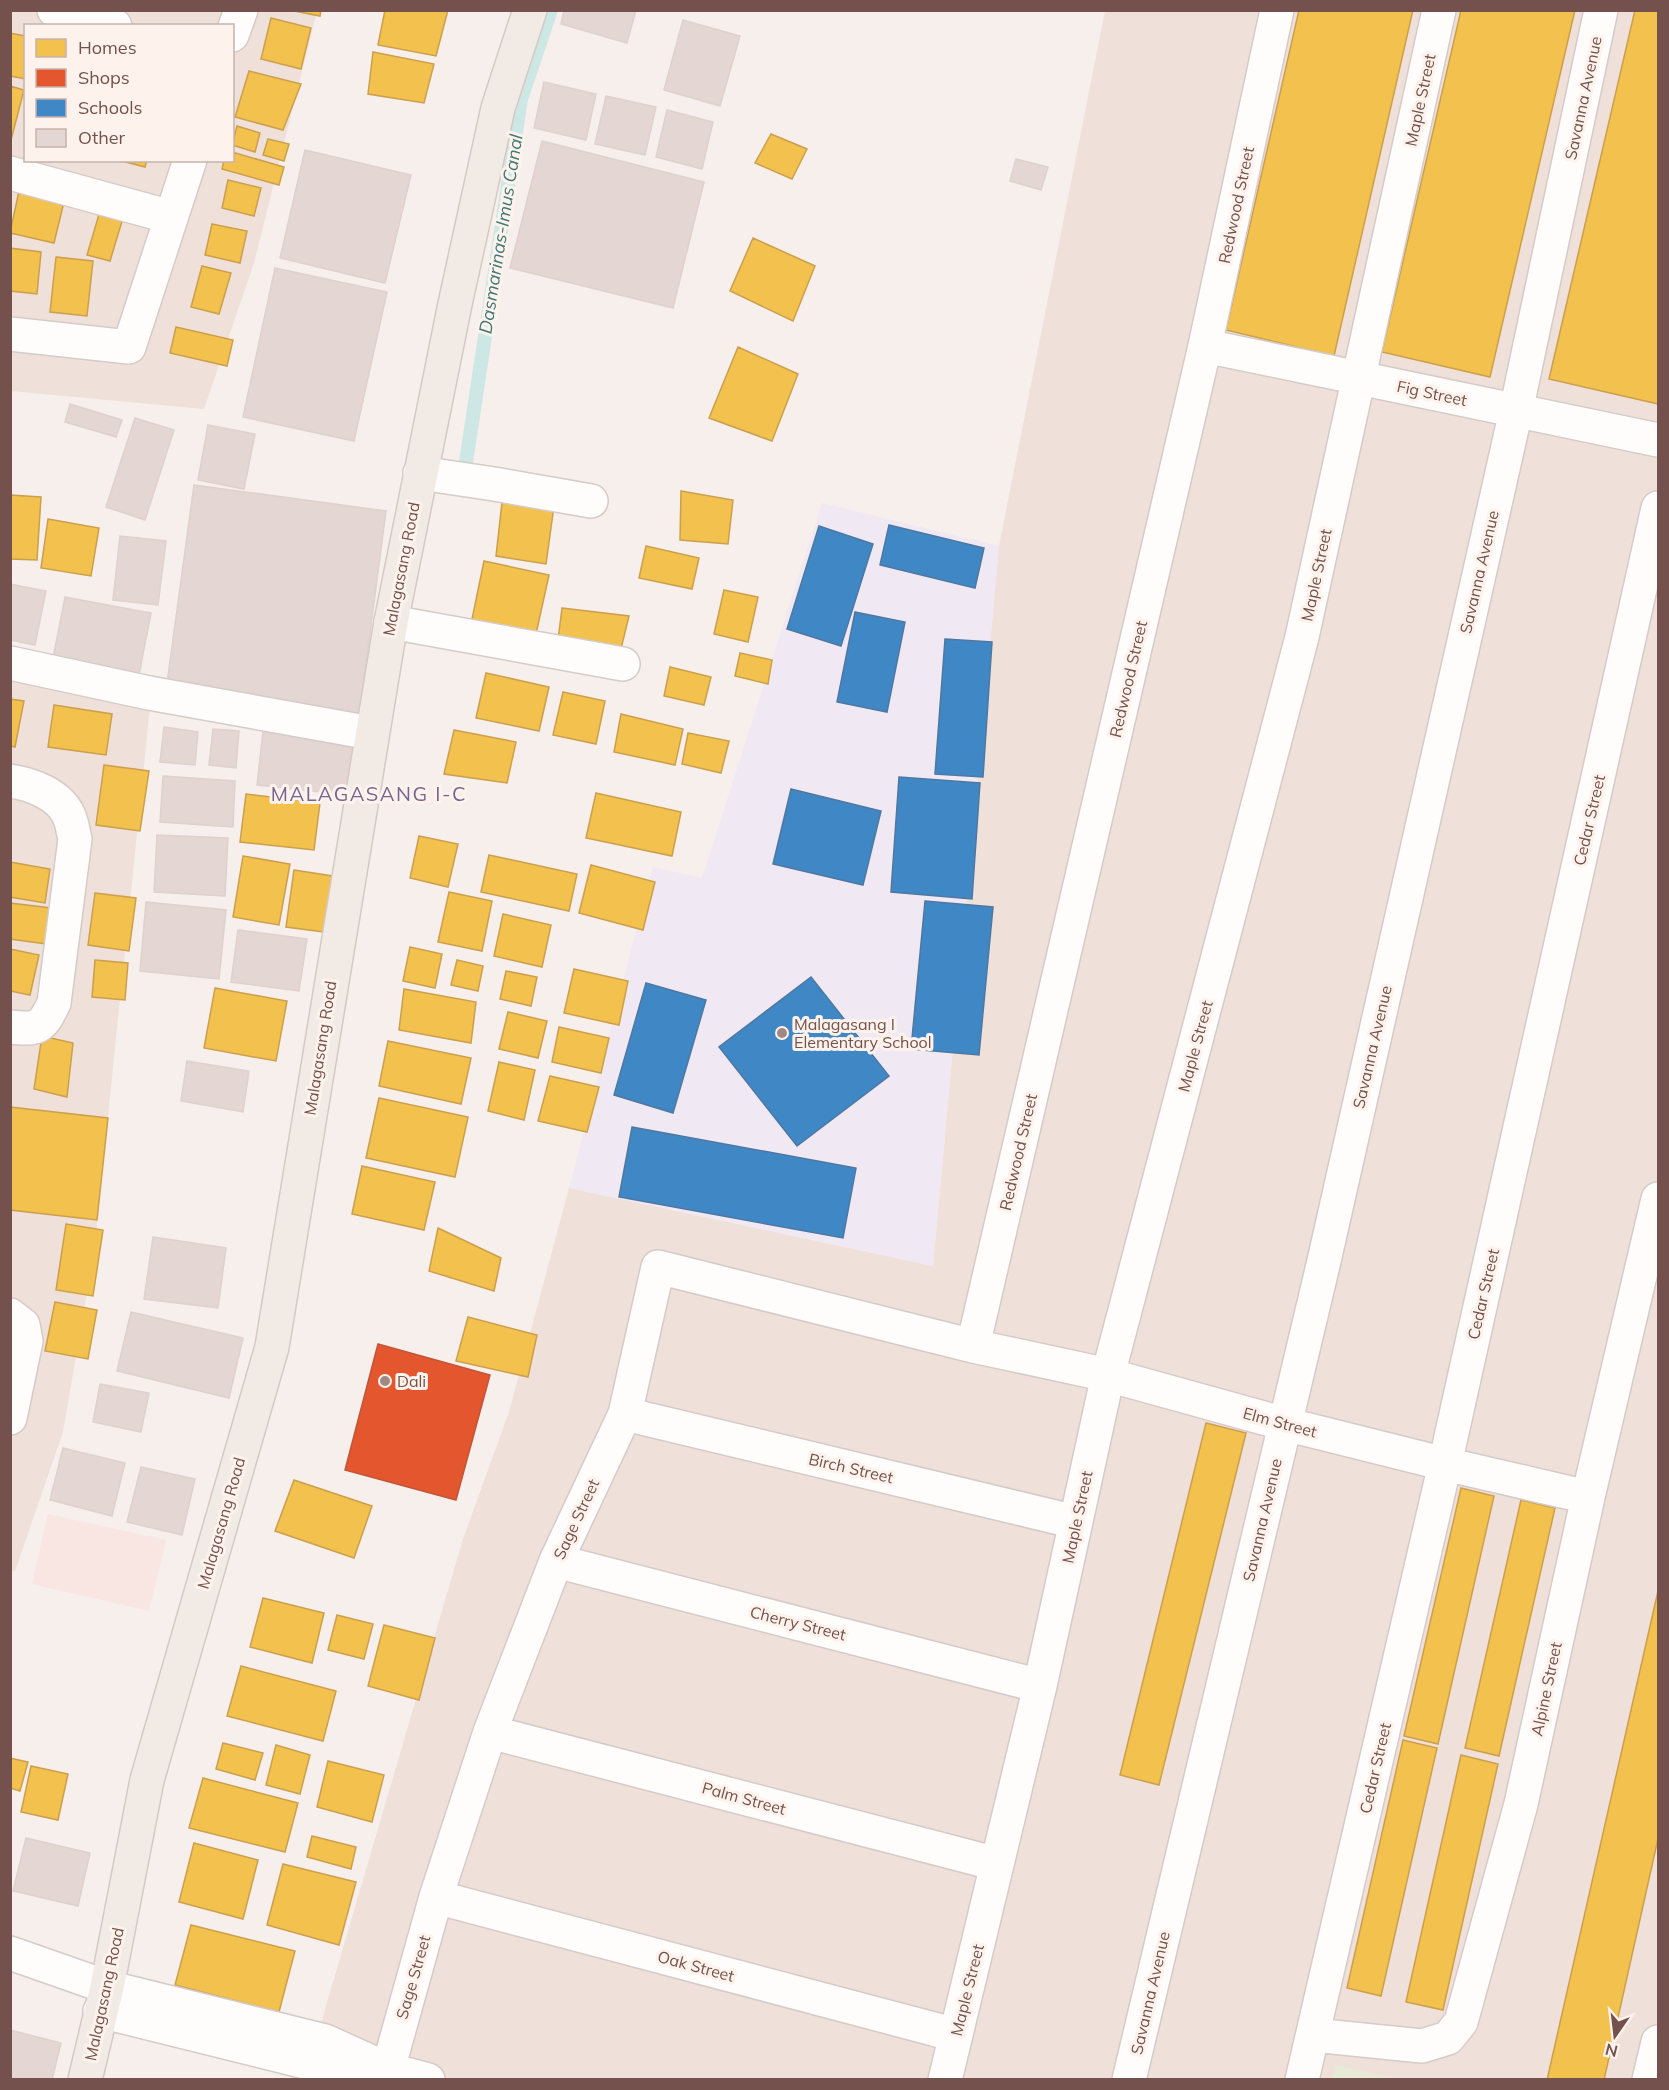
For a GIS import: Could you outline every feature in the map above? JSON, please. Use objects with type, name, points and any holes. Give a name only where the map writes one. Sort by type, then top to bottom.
[{"type":"main road","name":"Malagasang Road","points":[[85,2079],[104,1999],[147,1780],[272,1347],[391,622],[420,473],[498,108],[531,10]]},
{"type":"street","points":[[54,10],[107,24]]},
{"type":"street","points":[[234,29],[241,10]]},
{"type":"street","name":"Redwood Street","points":[[973,1346],[1205,346],[1277,10]]},
{"type":"street","name":"Maple Street","points":[[945,2079],[1040,1686],[1108,1375],[1302,637],[1439,10]]},
{"type":"street","name":"Savanna Avenue","points":[[1129,2079],[1285,1424],[1516,411],[1601,10]]},
{"type":"street","points":[[10,334],[129,347],[189,162]]},
{"type":"street","points":[[10,172],[171,217]]},
{"type":"street","name":"Fig Street","points":[[1205,346],[1659,440]]},
{"type":"street","points":[[420,473],[591,501]]},
{"type":"street","name":"Cedar Street","points":[[1302,2079],[1445,1464],[1659,507]]},
{"type":"street","points":[[391,622],[623,664]]},
{"type":"street","points":[[10,663],[149,693],[371,733]]},
{"type":"street","points":[[10,781],[20,782],[52,795],[68,814],[75,839],[54,1003],[45,1021],[33,1028],[10,1027]]},
{"type":"street","name":"Alpine Street","points":[[1313,2035],[1422,2046],[1448,2038],[1461,2022],[1521,1804],[1588,1497],[1659,1199]]},
{"type":"street","name":"Sage Street","points":[[386,2074],[436,1897],[490,1732],[556,1561],[626,1414],[658,1267],[973,1346]]},
{"type":"street","points":[[10,1315],[23,1325],[26,1341],[10,1418]]},
{"type":"street","name":"Elm Street","points":[[973,1346],[1108,1375],[1285,1424],[1588,1497]]},
{"type":"street","name":"Birch Street","points":[[626,1414],[1076,1522]]},
{"type":"street","name":"Cherry Street","points":[[556,1561],[1040,1686]]},
{"type":"street","name":"Palm Street","points":[[490,1732],[997,1864]]},
{"type":"street","name":"Oak Street","points":[[436,1897],[956,2035]]},
{"type":"street","points":[[10,1953],[104,1999],[291,2045],[325,2041],[386,2074],[428,2079]]},
{"type":"street","points":[[1649,2079],[1659,2042]]},
{"type":"shaded area","points":[[10,11],[317,11],[254,263],[204,409],[11,391]]},
{"type":"shaded area","points":[[1105,11],[1658,11],[1658,2079],[307,2080],[326,2006],[463,1539],[509,1412],[569,1188],[933,1266],[999,546]]},
{"type":"shaded area","name":"Malagasang I Elementary School","points":[[822,503],[999,546],[933,1266],[569,1188],[653,867],[702,878]]},
{"type":"shaded area","points":[[11,681],[150,707],[94,1252],[63,1432],[15,1571],[11,1570]]},
{"type":"shaded area","points":[[48,1514],[166,1540],[149,1611],[32,1584]]},
{"type":"green space","points":[[1336,2065],[1398,2079],[1333,2079]]},
{"type":"building: Homes","points":[[289,10],[321,10],[320,16]]},
{"type":"building: Homes","points":[[385,10],[448,10],[436,56],[378,45]]},
{"type":"building: Homes","points":[[1299,10],[1413,10],[1334,356],[1226,330]]},
{"type":"building: Homes","points":[[1461,10],[1575,10],[1490,377],[1382,352]]},
{"type":"building: Homes","points":[[1635,10],[1658,10],[1658,404],[1549,379]]},
{"type":"building: Homes","points":[[271,18],[311,28],[301,69],[261,59]]},
{"type":"building: Homes","points":[[10,33],[24,36],[24,79],[10,76]]},
{"type":"building: Homes","points":[[373,52],[434,64],[424,103],[368,94]]},
{"type":"building: Homes","points":[[249,71],[301,84],[283,130],[235,117]]},
{"type":"building: Homes","points":[[10,86],[24,90],[11,140],[10,140]]},
{"type":"building: Homes","points":[[237,126],[260,133],[255,152],[234,146]]},
{"type":"building: Homes","points":[[771,134],[807,149],[792,179],[755,163]]},
{"type":"building: Homes","points":[[268,139],[289,144],[284,161],[263,155]]},
{"type":"building: Homes","points":[[234,153],[284,167],[279,185],[222,169],[224,162],[234,162]]},
{"type":"building: Homes","points":[[126,162],[146,162],[145,167]]},
{"type":"building: Homes","points":[[228,180],[261,188],[254,216],[222,208]]},
{"type":"building: Homes","points":[[19,191],[64,202],[54,243],[10,233]]},
{"type":"building: Homes","points":[[100,211],[123,218],[110,261],[87,255]]},
{"type":"building: Homes","points":[[212,224],[247,231],[240,263],[205,255]]},
{"type":"building: Homes","points":[[753,238],[815,266],[793,321],[730,291]]},
{"type":"building: Homes","points":[[10,248],[41,252],[37,294],[10,291]]},
{"type":"building: Homes","points":[[56,257],[93,261],[87,316],[50,312]]},
{"type":"building: Homes","points":[[202,266],[231,273],[219,314],[191,307]]},
{"type":"building: Homes","points":[[176,327],[233,340],[227,366],[170,353]]},
{"type":"building: Homes","points":[[738,347],[798,374],[772,441],[709,418]]},
{"type":"building: Homes","points":[[681,491],[733,500],[728,544],[680,540]]},
{"type":"building: Homes","points":[[503,493],[555,499],[546,564],[496,556]]},
{"type":"building: Homes","points":[[10,495],[41,497],[37,560],[10,559]]},
{"type":"building: Homes","points":[[48,519],[99,528],[91,576],[41,568]]},
{"type":"building: Homes","points":[[646,546],[699,558],[692,589],[639,578]]},
{"type":"building: Homes","points":[[484,561],[549,575],[534,643],[470,629]]},
{"type":"building: Homes","points":[[724,590],[758,597],[748,642],[714,634]]},
{"type":"building: Homes","points":[[562,608],[629,616],[619,657],[557,648]]},
{"type":"building: Homes","points":[[740,653],[772,660],[768,684],[735,676]]},
{"type":"building: Homes","points":[[670,667],[711,677],[704,705],[664,696]]},
{"type":"building: Homes","points":[[486,673],[549,687],[539,731],[476,718]]},
{"type":"building: Homes","points":[[563,692],[605,701],[596,744],[553,735]]},
{"type":"building: Homes","points":[[10,699],[24,701],[15,747],[10,746]]},
{"type":"building: Homes","points":[[54,705],[112,714],[106,755],[48,747]]},
{"type":"building: Homes","points":[[621,714],[683,729],[675,765],[614,752]]},
{"type":"building: Homes","points":[[454,730],[516,742],[507,783],[444,774]]},
{"type":"building: Homes","points":[[688,733],[729,741],[721,773],[682,764]]},
{"type":"building: Homes","points":[[104,765],[149,771],[140,831],[96,825]]},
{"type":"building: Homes","points":[[596,793],[681,812],[672,856],[586,838]]},
{"type":"building: Homes","points":[[246,794],[320,803],[314,850],[240,842]]},
{"type":"building: Homes","points":[[419,836],[458,844],[448,887],[410,878]]},
{"type":"building: Homes","points":[[489,855],[577,874],[569,911],[481,892]]},
{"type":"building: Homes","points":[[243,856],[290,864],[279,925],[233,917]]},
{"type":"building: Homes","points":[[10,862],[50,869],[45,903],[10,897]]},
{"type":"building: Homes","points":[[591,865],[655,882],[643,930],[579,913]]},
{"type":"building: Homes","points":[[294,870],[339,877],[331,933],[286,927]]},
{"type":"building: Homes","points":[[449,892],[492,901],[482,951],[438,942]]},
{"type":"building: Homes","points":[[95,893],[136,898],[129,951],[88,945]]},
{"type":"building: Homes","points":[[10,903],[51,908],[46,944],[10,939]]},
{"type":"building: Homes","points":[[503,914],[551,925],[542,967],[494,956]]},
{"type":"building: Homes","points":[[410,947],[442,954],[435,988],[403,981]]},
{"type":"building: Homes","points":[[10,949],[39,955],[30,995],[10,991]]},
{"type":"building: Homes","points":[[95,960],[128,963],[125,1000],[92,997]]},
{"type":"building: Homes","points":[[457,960],[483,966],[478,991],[451,985]]},
{"type":"building: Homes","points":[[574,969],[628,981],[619,1025],[564,1013]]},
{"type":"building: Homes","points":[[506,971],[537,977],[531,1006],[500,999]]},
{"type":"building: Homes","points":[[215,988],[287,1001],[276,1061],[204,1048]]},
{"type":"building: Homes","points":[[404,989],[476,1002],[471,1043],[399,1030]]},
{"type":"building: Homes","points":[[508,1012],[547,1021],[538,1058],[499,1049]]},
{"type":"building: Homes","points":[[559,1027],[609,1038],[601,1073],[552,1062]]},
{"type":"building: Homes","points":[[42,1036],[73,1043],[67,1097],[34,1089]]},
{"type":"building: Homes","points":[[388,1041],[471,1058],[461,1104],[379,1086]]},
{"type":"building: Homes","points":[[499,1062],[535,1070],[524,1120],[488,1111]]},
{"type":"building: Homes","points":[[550,1076],[599,1087],[587,1132],[538,1121]]},
{"type":"building: Homes","points":[[379,1098],[468,1117],[455,1177],[366,1158]]},
{"type":"building: Homes","points":[[10,1107],[108,1118],[97,1220],[10,1210]]},
{"type":"building: Homes","points":[[362,1166],[435,1182],[424,1230],[352,1214]]},
{"type":"building: Homes","points":[[66,1224],[103,1230],[93,1296],[56,1290]]},
{"type":"building: Homes","points":[[438,1228],[501,1258],[494,1291],[429,1271]]},
{"type":"building: Homes","points":[[55,1302],[97,1310],[88,1359],[45,1351]]},
{"type":"building: Homes","points":[[468,1317],[537,1335],[528,1377],[456,1361]]},
{"type":"building: Homes","points":[[1206,1423],[1246,1433],[1159,1785],[1120,1775]]},
{"type":"building: Homes","points":[[294,1480],[372,1506],[354,1558],[275,1531]]},
{"type":"building: Homes","points":[[1461,1488],[1494,1496],[1438,1744],[1404,1736]]},
{"type":"building: Homes","points":[[1521,1500],[1555,1508],[1499,1756],[1465,1748]]},
{"type":"building: Homes","points":[[1658,1591],[1658,1839],[1604,2080],[1547,2080]]},
{"type":"building: Homes","points":[[263,1598],[324,1613],[312,1663],[250,1647]]},
{"type":"building: Homes","points":[[337,1615],[373,1624],[364,1659],[328,1650]]},
{"type":"building: Homes","points":[[384,1625],[435,1638],[419,1700],[368,1686]]},
{"type":"building: Homes","points":[[241,1666],[336,1691],[323,1741],[227,1716]]},
{"type":"building: Homes","points":[[1403,1740],[1437,1748],[1381,1996],[1347,1988]]},
{"type":"building: Homes","points":[[223,1743],[263,1753],[255,1780],[216,1769]]},
{"type":"building: Homes","points":[[276,1745],[310,1755],[300,1794],[266,1785]]},
{"type":"building: Homes","points":[[1461,1755],[1498,1764],[1443,2010],[1406,2002]]},
{"type":"building: Homes","points":[[10,1758],[28,1762],[20,1791],[10,1788]]},
{"type":"building: Homes","points":[[328,1761],[384,1775],[372,1822],[317,1807]]},
{"type":"building: Homes","points":[[31,1766],[68,1774],[58,1820],[21,1812]]},
{"type":"building: Homes","points":[[203,1778],[298,1803],[285,1852],[189,1828]]},
{"type":"building: Homes","points":[[312,1836],[356,1847],[351,1869],[307,1857]]},
{"type":"building: Homes","points":[[194,1843],[258,1860],[243,1919],[179,1902]]},
{"type":"building: Homes","points":[[283,1864],[356,1882],[339,1945],[267,1925]]},
{"type":"building: Homes","points":[[191,1925],[295,1951],[279,2012],[175,1985]]},
{"type":"building: Shops","points":[[378,1344],[490,1375],[456,1500],[345,1470]]},
{"type":"building: Schools","points":[[889,525],[984,548],[975,588],[880,565]]},
{"type":"building: Schools","points":[[819,526],[873,544],[841,646],[787,629]]},
{"type":"building: Schools","points":[[855,612],[905,622],[887,712],[837,702]]},
{"type":"building: Schools","points":[[945,639],[992,642],[983,777],[935,774]]},
{"type":"building: Schools","points":[[899,777],[980,783],[972,899],[891,892]]},
{"type":"building: Schools","points":[[791,789],[881,811],[863,885],[773,864]]},
{"type":"building: Schools","points":[[925,901],[993,907],[979,1055],[911,1049]]},
{"type":"building: Schools","points":[[811,977],[889,1076],[797,1146],[719,1047]]},
{"type":"building: Schools","points":[[646,983],[706,1000],[673,1113],[614,1095]]},
{"type":"building: Schools","points":[[632,1127],[856,1168],[843,1238],[619,1197]]},
{"type":"building: Other","points":[[564,10],[636,10],[627,43],[561,24]]},
{"type":"building: Other","points":[[683,20],[740,36],[720,106],[664,90]]},
{"type":"building: Other","points":[[544,82],[596,94],[586,140],[534,128]]},
{"type":"building: Other","points":[[606,96],[656,107],[645,155],[595,144]]},
{"type":"building: Other","points":[[667,110],[713,122],[702,169],[656,157]]},
{"type":"building: Other","points":[[542,141],[704,182],[673,308],[510,268]]},
{"type":"building: Other","points":[[305,150],[411,175],[385,283],[280,258]]},
{"type":"building: Other","points":[[1016,159],[1048,167],[1041,190],[1010,181]]},
{"type":"building: Other","points":[[275,268],[387,292],[354,441],[243,417]]},
{"type":"building: Other","points":[[70,404],[122,420],[116,437],[65,422]]},
{"type":"building: Other","points":[[135,418],[174,430],[145,520],[106,507]]},
{"type":"building: Other","points":[[208,425],[255,434],[244,489],[198,480]]},
{"type":"building: Other","points":[[194,485],[386,511],[358,725],[165,698]]},
{"type":"building: Other","points":[[120,536],[166,541],[158,605],[113,600]]},
{"type":"building: Other","points":[[10,584],[46,591],[35,645],[10,640]]},
{"type":"building: Other","points":[[65,597],[151,613],[138,680],[52,663]]},
{"type":"building: Other","points":[[164,727],[198,732],[195,765],[160,762]]},
{"type":"building: Other","points":[[213,729],[239,731],[236,768],[209,765]]},
{"type":"building: Other","points":[[263,731],[353,741],[348,795],[257,785]]},
{"type":"building: Other","points":[[163,776],[235,781],[233,827],[160,822]]},
{"type":"building: Other","points":[[157,835],[228,838],[225,896],[154,892]]},
{"type":"building: Other","points":[[146,902],[226,910],[219,979],[140,971]]},
{"type":"building: Other","points":[[238,930],[307,939],[299,991],[231,982]]},
{"type":"building: Other","points":[[187,1061],[249,1071],[243,1112],[181,1101]]},
{"type":"building: Other","points":[[153,1237],[226,1248],[218,1308],[144,1299]]},
{"type":"building: Other","points":[[131,1312],[243,1338],[229,1398],[117,1371]]},
{"type":"building: Other","points":[[100,1384],[149,1393],[141,1432],[93,1422]]},
{"type":"building: Other","points":[[63,1448],[125,1463],[112,1516],[50,1500]]},
{"type":"building: Other","points":[[141,1467],[195,1479],[182,1535],[127,1522]]},
{"type":"building: Other","points":[[26,1838],[90,1853],[78,1906],[13,1891]]},
{"type":"building: Other","points":[[10,2030],[61,2043],[52,2080],[10,2080]]},
{"type":"waterway","name":"Dasmarinas-Imus Canal","points":[[466,462],[521,99],[551,10]]},
{"type":"place","name":"Malagasang I Elementary School","points":[[782,1033]]},
{"type":"place","name":"Dali","points":[[385,1381]]},
{"type":"district","name":"MALAGASANG I-C","points":[[369,794]]}]
